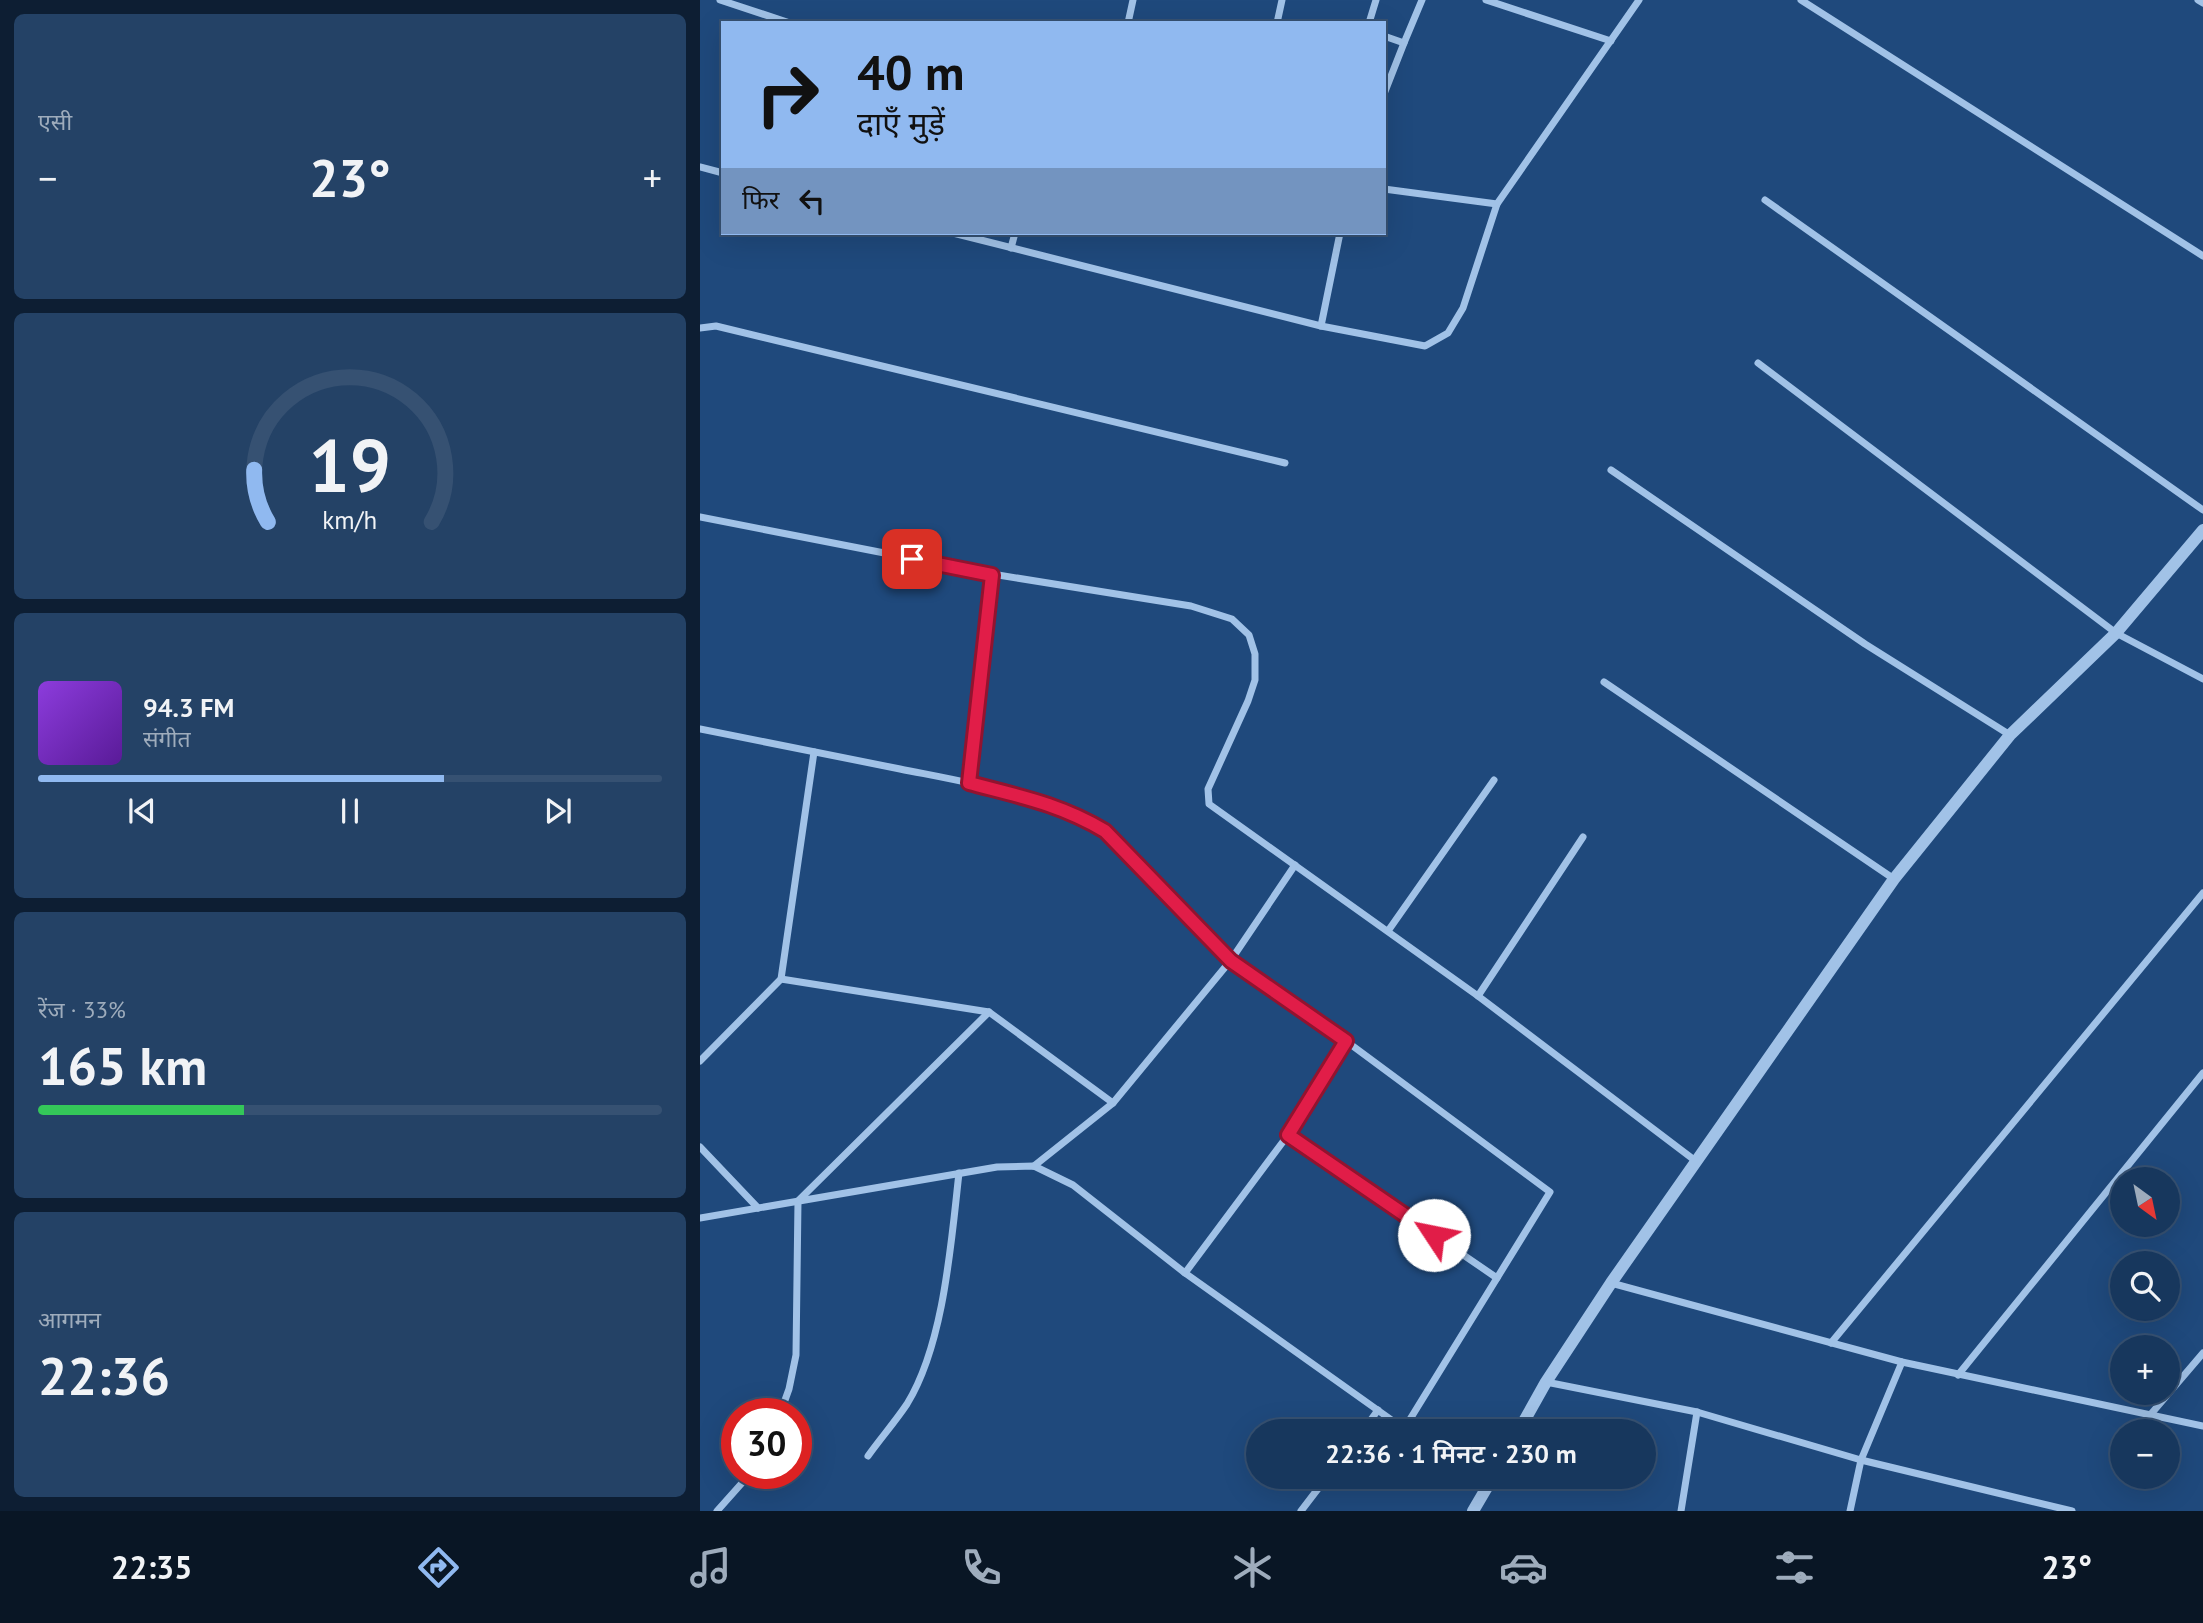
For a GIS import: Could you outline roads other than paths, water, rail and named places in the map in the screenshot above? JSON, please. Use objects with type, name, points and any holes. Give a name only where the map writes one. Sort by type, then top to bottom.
[{"type":"street","points":[[720,0],[784,21]]},
{"type":"street","points":[[1128,21],[1133,0]]},
{"type":"street","points":[[1277,21],[1282,0]]},
{"type":"street","points":[[1369,21],[1376,0]]},
{"type":"street","points":[[1386,89],[1422,0]]},
{"type":"street","points":[[1486,0],[1611,41]]},
{"type":"street","points":[[961,235],[1321,326],[1425,346],[1448,333],[1462,309],[1497,204],[1639,0]]},
{"type":"street","points":[[1801,0],[2203,256]]},
{"type":"street","points":[[2198,0],[2203,2]]},
{"type":"street","points":[[1386,37],[1404,43]]},
{"type":"street","points":[[700,167],[721,172]]},
{"type":"street","points":[[1386,189],[1497,204]]},
{"type":"street","points":[[1765,200],[2203,510]]},
{"type":"street","points":[[1011,248],[1014,235]]},
{"type":"street","points":[[1321,326],[1340,235]]},
{"type":"street","points":[[700,328],[716,326],[1284,463]]},
{"type":"street","points":[[1758,363],[2116,633],[2203,679]]},
{"type":"street","points":[[1611,470],[1865,643],[2010,735]]},
{"type":"street","points":[[700,517],[992,575],[1191,606],[1232,620],[1249,635],[1255,654],[1255,680],[1211,780],[1208,789],[1209,804],[1478,996],[1697,1162]]},
{"type":"street","points":[[1525,1419],[1546,1382],[1611,1283],[1894,879],[2010,735],[2116,633],[2203,530]]},
{"type":"street","points":[[969,783],[992,575]]},
{"type":"street","points":[[1604,682],[1894,879]]},
{"type":"street","points":[[700,729],[969,783],[1050,804],[1081,817],[1105,831],[1231,961],[1346,1041],[1550,1192],[1413,1419]]},
{"type":"street","points":[[701,1060],[781,979],[814,752]]},
{"type":"street","points":[[1388,931],[1494,780]]},
{"type":"street","points":[[1478,996],[1583,837]]},
{"type":"street","points":[[1034,1166],[1113,1103],[1231,961],[1295,865]]},
{"type":"street","points":[[1831,1343],[2203,893]]},
{"type":"street","points":[[781,979],[989,1012],[1113,1103]]},
{"type":"street","points":[[786,1398],[796,1355],[798,1201],[989,1012]]},
{"type":"street","points":[[1185,1273],[1288,1135],[1346,1041]]},
{"type":"street","points":[[1958,1375],[2203,1073]]},
{"type":"street","points":[[1288,1135],[1497,1278]]},
{"type":"street","points":[[700,1147],[758,1208]]},
{"type":"street","points":[[700,1218],[997,1167],[1034,1166],[1073,1185],[1185,1273],[1391,1419]]},
{"type":"street","points":[[868,1456],[907,1403],[925,1363],[947,1278],[960,1173]]},
{"type":"street","points":[[1611,1283],[1902,1363],[2203,1426]]},
{"type":"street","points":[[2151,1414],[2203,1353]]},
{"type":"street","points":[[1850,1511],[1861,1460],[1902,1363]]},
{"type":"street","points":[[1546,1382],[1697,1412],[1861,1460],[2072,1511]]},
{"type":"street","points":[[1371,1419],[1378,1410]]},
{"type":"street","points":[[1681,1511],[1697,1412]]},
{"type":"street","points":[[718,1511],[737,1489]]},
{"type":"street","points":[[1301,1511],[1318,1489]]},
{"type":"street","points":[[1473,1511],[1486,1489]]}]
